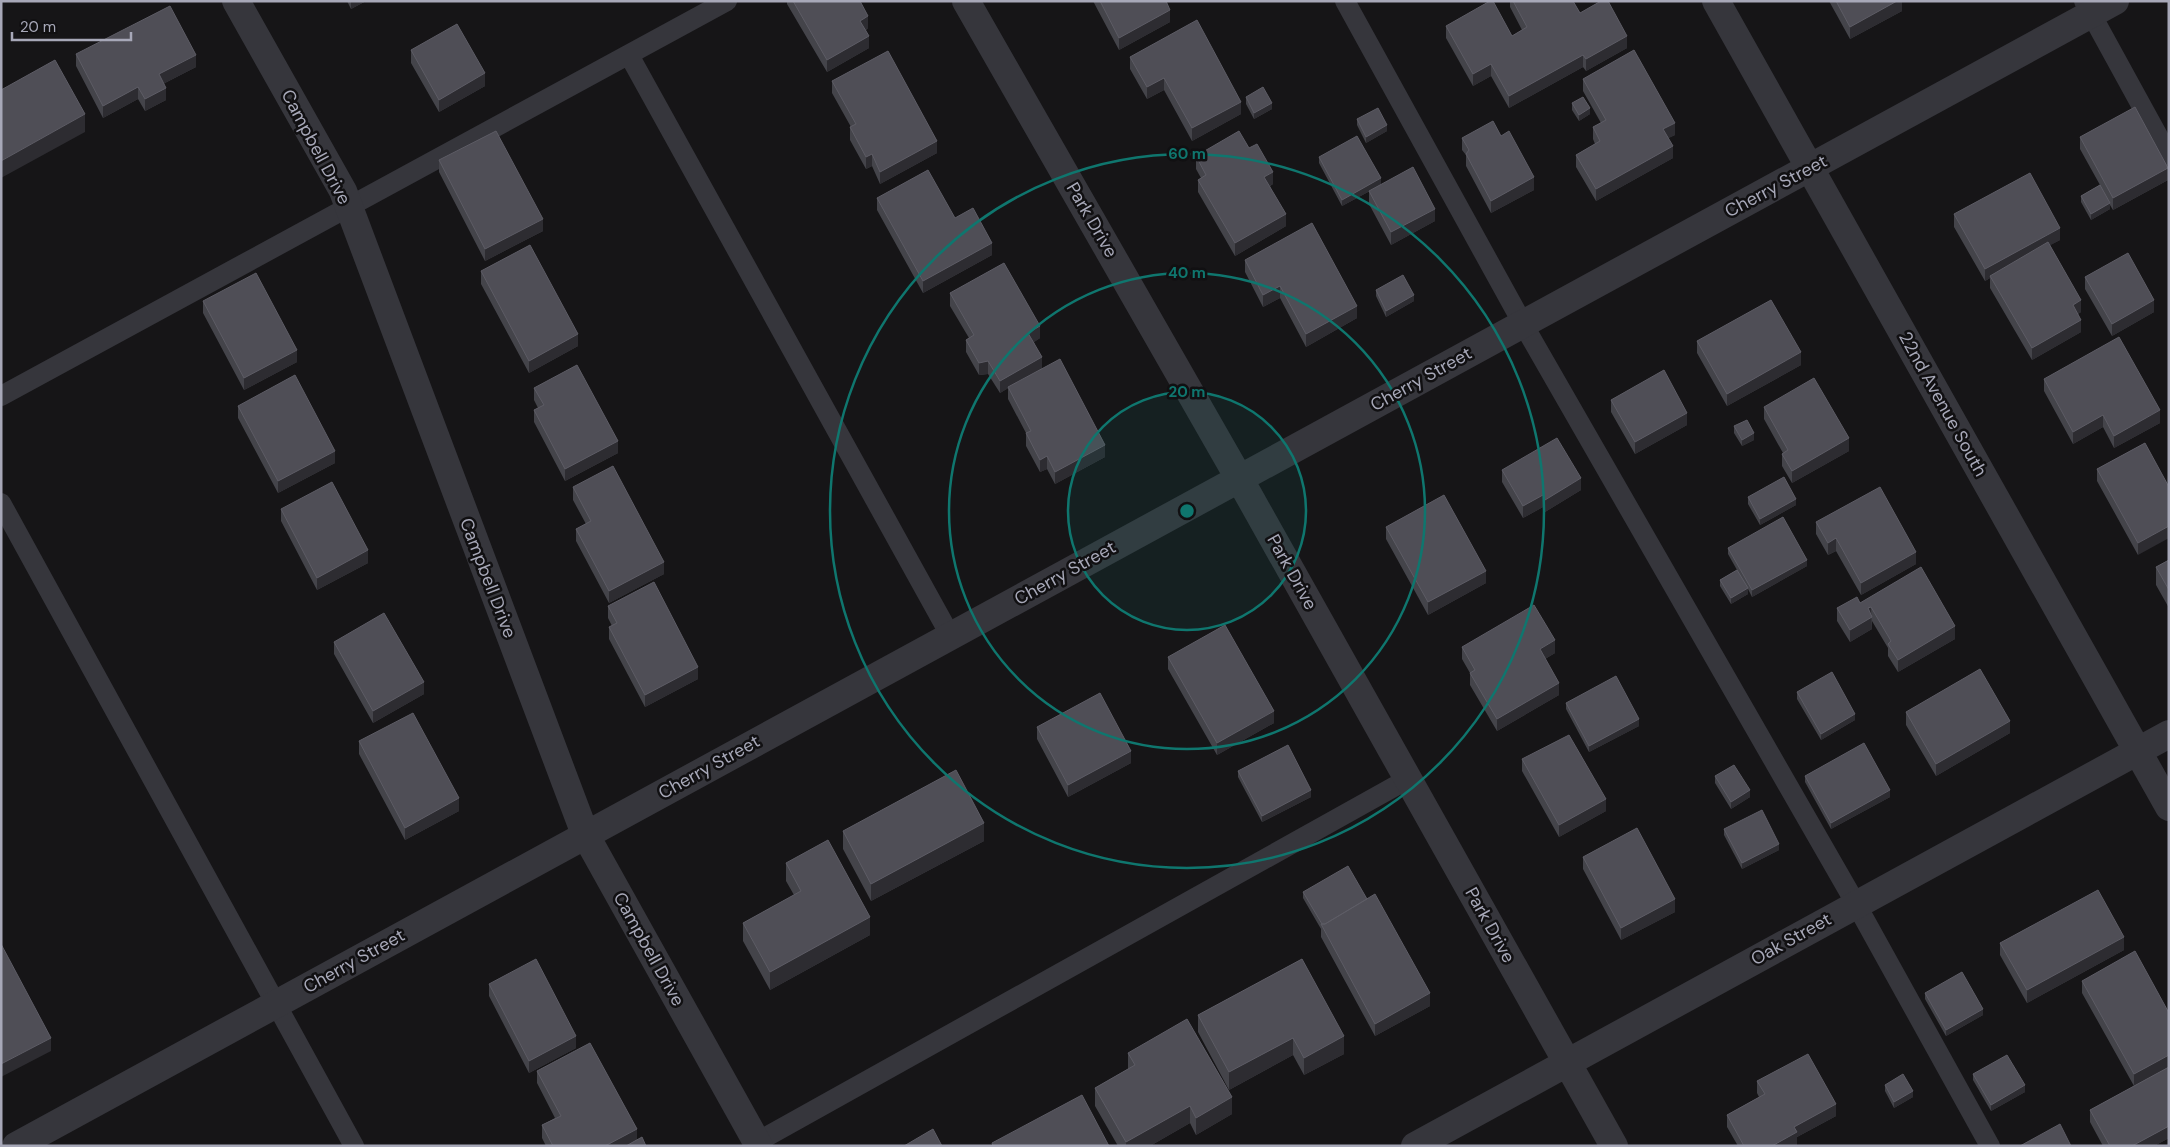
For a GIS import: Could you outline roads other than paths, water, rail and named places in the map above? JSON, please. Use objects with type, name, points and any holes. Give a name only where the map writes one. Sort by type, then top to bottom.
[{"type":"street","name":"Campbell Drive","points":[[236,1],[343,191],[585,834],[758,1144]]},
{"type":"street","name":"Park Drive","points":[[966,1],[1239,478],[1614,1146]]},
{"type":"street","name":"22nd Avenue South","points":[[1716,1],[2169,808]]},
{"type":"street","name":"Cherry Street","points":[[16,1146],[1810,167],[2087,8],[2115,1]]},
{"type":"street","name":"Oak Street","points":[[1414,1146],[2169,734]]},
{"type":"lane","points":[[1,396],[726,1]]},
{"type":"lane","points":[[1345,1],[1522,324],[1856,904],[1990,1146]]},
{"type":"lane","points":[[2087,8],[2169,156]]},
{"type":"lane","points":[[629,55],[950,635]]},
{"type":"lane","points":[[1,502],[354,1146]]},
{"type":"lane","points":[[758,1144],[1408,779]]}]
